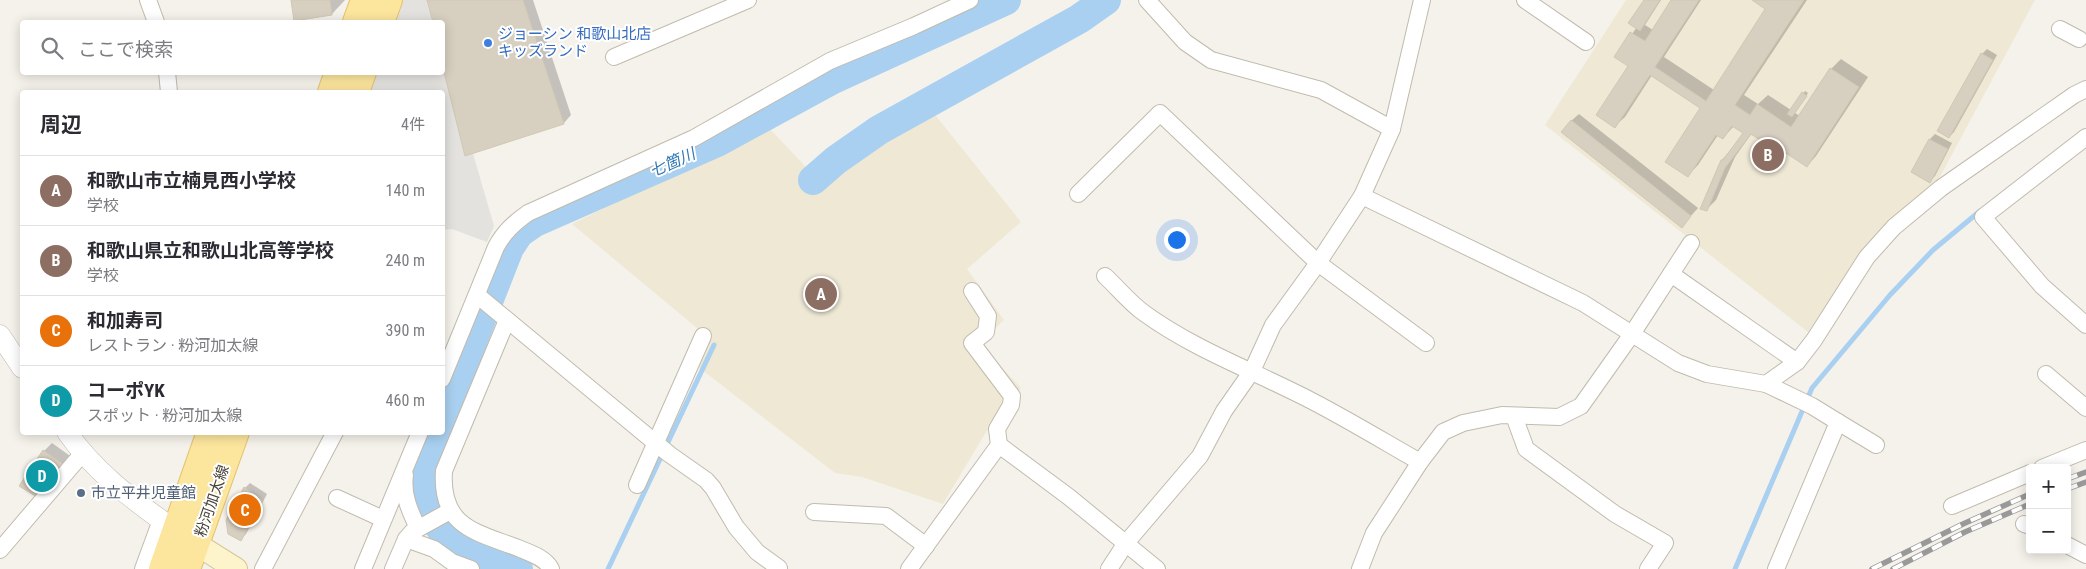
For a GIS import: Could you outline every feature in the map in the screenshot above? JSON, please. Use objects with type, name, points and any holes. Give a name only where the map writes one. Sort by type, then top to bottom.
[{"type":"main road","points":[[357,20],[364,0]]},
{"type":"main road","points":[[382,20],[389,0]]},
{"type":"main road","points":[[332,90],[337,75]]},
{"type":"main road","points":[[357,90],[362,75]]},
{"type":"main road","name":"粉河加太線","points":[[187,569],[209,435]]},
{"type":"main road","name":"粉河加太線","points":[[162,569],[191,544],[235,435]]},
{"type":"main road","points":[[191,544],[236,569]]},
{"type":"street","points":[[148,0],[155,20]]},
{"type":"street","points":[[614,57],[748,0]]},
{"type":"street","points":[[445,373],[480,297],[502,235],[513,223],[528,213],[694,138],[830,61],[970,0]]},
{"type":"street","points":[[1147,0],[1185,42],[1212,60],[1321,90],[1392,129]]},
{"type":"street","points":[[1109,569],[1126,543],[1200,456],[1224,412],[1252,371],[1273,325],[1318,263],[1362,196],[1392,129],[1422,0]]},
{"type":"street","points":[[1524,0],[1586,42]]},
{"type":"street","points":[[2060,29],[2084,37]]},
{"type":"street","points":[[167,75],[169,90]]},
{"type":"street","points":[[1766,384],[1797,362],[1814,340],[1867,257],[1894,227],[1941,188],[2074,95],[2086,89]]},
{"type":"street","points":[[1078,194],[1160,113],[1318,263],[1426,343]]},
{"type":"street","points":[[2084,144],[1983,217],[2042,286],[2086,325]]},
{"type":"street","points":[[1362,196],[1583,302],[1678,363],[1707,374],[1766,384],[1806,403],[1876,445]]},
{"type":"street","points":[[1360,569],[1374,533],[1420,462],[1444,432],[1463,422],[1502,416],[1559,417],[1581,406],[1632,334],[1691,243]]},
{"type":"street","points":[[1671,274],[1797,362]]},
{"type":"street","points":[[1105,276],[1143,312],[1215,356],[1252,371],[1312,401],[1420,462]]},
{"type":"street","points":[[909,569],[999,445],[997,429],[1011,405],[1012,396],[972,343],[986,332],[988,316],[972,291]]},
{"type":"street","points":[[480,297],[661,447],[706,480],[713,488],[736,527],[757,552],[780,569]]},
{"type":"street","points":[[502,315],[444,471],[444,496],[448,513],[463,524],[534,554],[549,565],[551,569]]},
{"type":"street","points":[[0,335],[20,365]]},
{"type":"street","points":[[637,486],[661,447],[703,336]]},
{"type":"street","points":[[2046,374],[2086,408]]},
{"type":"street","points":[[1514,416],[1526,449],[1615,514],[1665,543],[1648,569]]},
{"type":"street","points":[[1776,569],[1838,422]]},
{"type":"street","points":[[69,435],[82,454],[130,499],[191,544],[143,569]]},
{"type":"street","points":[[263,569],[332,435]]},
{"type":"street","points":[[362,569],[419,435]]},
{"type":"street","points":[[999,445],[1069,497],[1158,569]]},
{"type":"street","points":[[2052,464],[2086,450]]},
{"type":"street","points":[[0,550],[82,454]]},
{"type":"street","points":[[407,464],[404,480],[406,496],[416,531],[434,549],[452,562],[471,569]]},
{"type":"street","points":[[1952,506],[2026,475]]},
{"type":"street","points":[[336,498],[383,519]]},
{"type":"street","points":[[814,512],[886,516],[926,546]]},
{"type":"street","points":[[393,569],[416,531],[448,513]]},
{"type":"street","points":[[2071,547],[2086,555]]},
{"type":"shaded area","points":[[391,0],[428,0],[433,20],[385,20]]},
{"type":"shaded area","points":[[1626,0],[2035,0],[1935,186],[1862,251],[1808,332],[1545,125]]},
{"type":"shaded area","points":[[445,57],[494,226],[487,242],[452,229],[445,230],[445,90],[362,90],[366,75],[445,75]]},
{"type":"shaded area","points":[[932,111],[1021,222],[967,269],[1004,320],[979,343],[1021,388],[986,432],[943,504],[862,477],[835,473],[697,366],[709,338],[572,224],[768,127],[823,185]]},
{"type":"building","points":[[291,0],[330,0],[332,15],[294,20]]},
{"type":"building","points":[[427,0],[523,0],[564,124],[465,156],[445,75],[445,20],[432,20]]},
{"type":"building","points":[[1644,0],[1660,0],[1640,31],[1628,23]]},
{"type":"building","points":[[1671,0],[1699,0],[1655,67],[1706,101],[1765,9],[1752,0],[1804,0],[1735,105],[1750,115],[1757,104],[1791,127],[1830,68],[1859,87],[1807,167],[1786,153],[1781,161],[1771,154],[1774,149],[1751,134],[1725,168],[1707,211],[1700,209],[1721,160],[1723,160],[1743,133],[1732,126],[1723,139],[1716,135],[1688,177],[1665,162],[1700,108],[1650,75],[1615,128],[1596,115],[1628,66],[1614,57],[1630,32],[1645,41]]},
{"type":"building","points":[[1981,53],[1993,60],[1949,138],[1937,131]]},
{"type":"building","points":[[1802,92],[1807,96],[1792,117],[1787,114]]},
{"type":"building","points":[[1571,120],[1691,216],[1682,228],[1561,132]]},
{"type":"building","points":[[1929,139],[1948,149],[1930,183],[1911,172]]},
{"type":"building","points":[[43,450],[66,466],[40,499],[19,486]]},
{"type":"building","points":[[244,487],[263,500],[241,541],[228,534],[226,520]]},
{"type":"waterway","name":"七箇川","points":[[445,411],[509,248],[519,233],[535,222],[717,142],[833,79],[1006,0]]},
{"type":"waterway","points":[[813,180],[836,160],[879,130],[1079,19],[1106,0]]},
{"type":"waterway","points":[[1735,569],[1812,388],[1890,295],[1933,250],[1980,211]]},
{"type":"waterway","points":[[608,569],[714,345]]},
{"type":"waterway","name":"七箇川","points":[[436,435],[429,454],[425,475],[426,496],[434,518],[444,533],[456,543],[482,556],[518,569]]},
{"type":"railway","points":[[2071,478],[2086,472]]},
{"type":"railway","points":[[2071,488],[2086,482]]},
{"type":"railway","points":[[1872,569],[1963,524],[2026,496]]},
{"type":"railway","points":[[1893,569],[1965,532],[2026,506]]},
{"type":"place","name":"ジョーシン 和歌山北店 キッズランド","points":[[488,43]]},
{"type":"place","name":"和歌山県立和歌山北高等学校","points":[[1768,155]]},
{"type":"place","name":"和歌山市立楠見西小学校","points":[[821,294]]},
{"type":"place","name":"コーポYK","points":[[42,476]]},
{"type":"place","name":"市立平井児童館","points":[[81,493]]},
{"type":"place","name":"和加寿司","points":[[245,510]]}]
